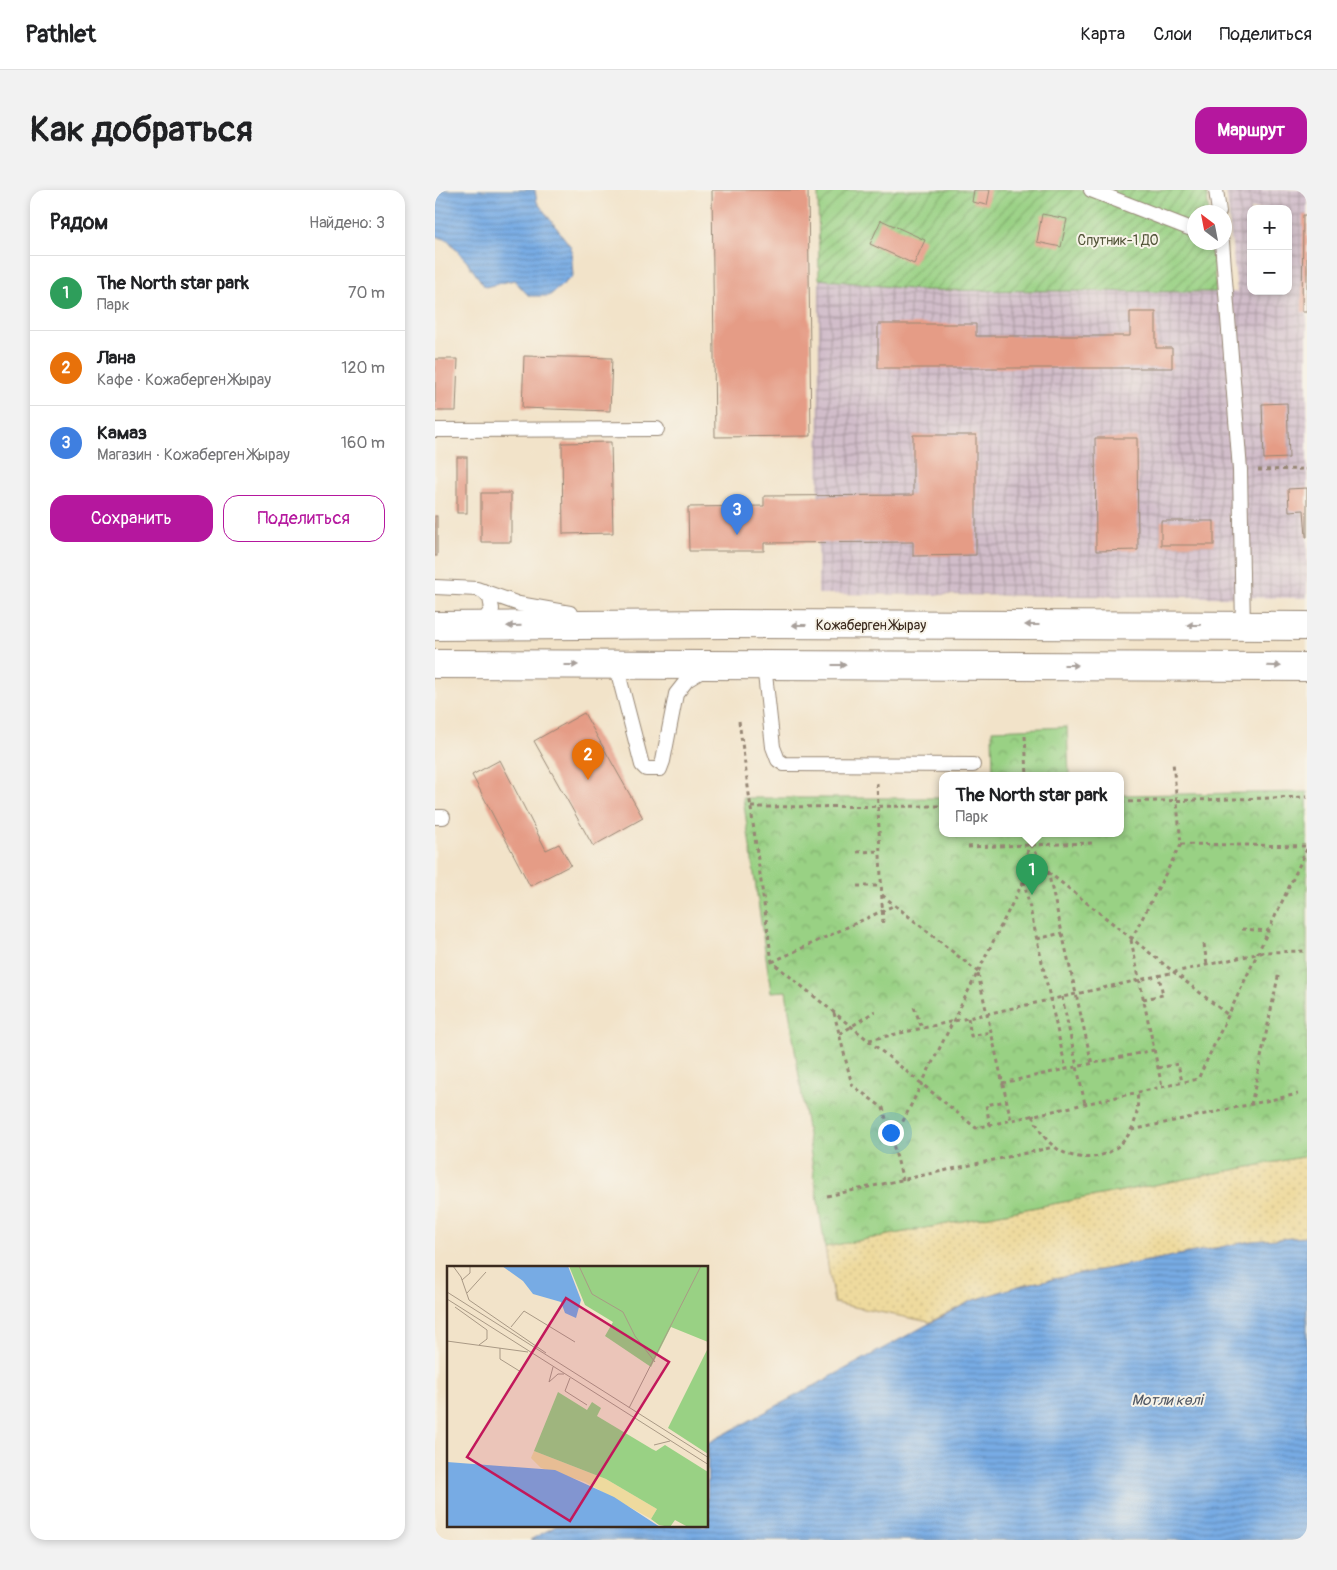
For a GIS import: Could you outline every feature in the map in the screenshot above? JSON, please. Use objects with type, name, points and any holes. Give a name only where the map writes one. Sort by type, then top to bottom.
[{"type":"highway","name":"Кожаберген Жырау","points":[[435,626],[689,624],[1307,626]]},
{"type":"highway","points":[[435,664],[1307,666]]},
{"type":"lane","points":[[1091,190],[1187,227]]},
{"type":"lane","points":[[1216,190],[1218,205]]},
{"type":"lane","points":[[1223,250],[1240,470],[1243,626]]},
{"type":"lane","points":[[435,430],[657,429]]},
{"type":"lane","points":[[435,587],[470,588],[519,604],[546,610],[689,624]]},
{"type":"lane","points":[[469,626],[485,619],[491,609],[490,598],[483,591]]},
{"type":"lane","points":[[616,665],[643,765],[646,769],[654,771],[660,769],[663,762],[675,699],[679,689],[692,676],[714,665]]},
{"type":"lane","points":[[764,665],[773,747],[778,760],[791,766],[973,765]]},
{"type":"path","points":[[1240,470],[1307,469]]},
{"type":"path","points":[[739,721],[772,962],[976,1128],[1198,1079],[1307,848],[1181,844]]},
{"type":"path","points":[[1025,736],[1027,772]]},
{"type":"path","points":[[1162,1087],[1131,938],[1181,844],[1173,762]]},
{"type":"path","points":[[877,766],[883,925]]},
{"type":"path","points":[[1124,802],[1307,797]]},
{"type":"path","points":[[751,807],[939,806]]},
{"type":"path","points":[[1029,837],[1029,845],[1022,873],[1023,880],[1066,1069]]},
{"type":"path","points":[[968,847],[1093,843]]},
{"type":"path","points":[[1029,845],[1047,867],[1092,1064]]},
{"type":"path","points":[[857,852],[880,851]]},
{"type":"path","points":[[1022,873],[1047,867]]},
{"type":"path","points":[[1048,872],[1228,1015]]},
{"type":"path","points":[[892,1143],[1023,880]]},
{"type":"path","points":[[857,886],[881,886]]},
{"type":"path","points":[[882,895],[977,972],[1011,1120]]},
{"type":"path","points":[[772,962],[895,906]]},
{"type":"path","points":[[1241,928],[1268,931]]},
{"type":"path","points":[[1037,938],[1062,933]]},
{"type":"path","points":[[1204,944],[1207,965]]},
{"type":"path","points":[[869,1040],[1257,954],[1307,951]]},
{"type":"path","points":[[1251,1105],[1279,972]]},
{"type":"path","points":[[1143,999],[1163,995],[1159,976]]},
{"type":"path","points":[[1062,997],[1085,1104]]},
{"type":"path","points":[[914,1007],[922,1028]]},
{"type":"path","points":[[839,1034],[875,1011]]},
{"type":"path","points":[[834,1012],[852,1085],[883,1108],[903,1180]]},
{"type":"path","points":[[968,1018],[971,1036],[991,1032]]},
{"type":"path","points":[[1003,1083],[1154,1050]]},
{"type":"path","points":[[1158,1068],[1178,1064],[1182,1082]]},
{"type":"path","points":[[1033,1115],[1043,1137],[1054,1147],[1072,1156],[1096,1157],[1118,1146],[1132,1130],[1137,1116],[1137,1092]]},
{"type":"path","points":[[1132,1130],[1298,1094]]},
{"type":"path","points":[[990,1124],[986,1105],[1006,1101]]},
{"type":"path","points":[[827,1196],[1054,1147]]},
{"type":"shaded area","points":[[1226,190],[1307,190],[1307,598],[818,594],[819,279],[918,290],[1237,292],[1232,246],[1232,205],[1228,205]]},
{"type":"sand","points":[[1307,1156],[1307,1237],[1252,1241],[1022,1285],[971,1301],[930,1322],[834,1303],[825,1247]]},
{"type":"green space","name":"Спутник-1 ДО","points":[[818,190],[1206,190],[1208,205],[1187,205],[1187,250],[1213,250],[1216,292],[918,290],[819,279]]},
{"type":"green space","points":[[1067,727],[1069,772],[993,772],[992,730]]},
{"type":"green space","points":[[1307,792],[1307,1156],[825,1247],[786,991],[771,992],[743,798],[939,798],[939,837],[1124,837],[1124,795]]},
{"type":"water","points":[[435,190],[535,190],[537,202],[571,247],[573,276],[549,296],[529,296],[514,280],[485,287],[448,240],[435,236]]},
{"type":"water","name":"Мотли көлі","points":[[1307,1237],[1307,1540],[530,1540],[552,1528],[709,1528],[709,1442],[971,1301],[1022,1285],[1252,1241]]},
{"type":"building","points":[[712,190],[808,190],[811,436],[715,437]]},
{"type":"building","points":[[974,190],[990,190],[987,205],[972,202]]},
{"type":"building","points":[[1042,214],[1067,219],[1061,247],[1037,242]]},
{"type":"building","points":[[1303,215],[1307,215],[1307,312],[1302,312]]},
{"type":"building","points":[[881,220],[925,240],[914,264],[870,244]]},
{"type":"building","points":[[1130,312],[1156,312],[1156,348],[1172,348],[1172,368],[878,368],[878,324],[976,324],[976,336],[1130,336]]},
{"type":"building","points":[[524,356],[612,358],[610,411],[522,408]]},
{"type":"building","points":[[435,359],[458,359],[456,411],[435,411]]},
{"type":"building","points":[[1287,403],[1289,458],[1264,459],[1262,404]]},
{"type":"building","points":[[913,435],[976,435],[976,555],[913,556],[913,542],[764,543],[764,551],[689,551],[688,507],[764,506],[764,496],[913,495]]},
{"type":"building","points":[[1095,438],[1137,438],[1138,550],[1096,551]]},
{"type":"building","points":[[611,442],[613,533],[563,534],[562,443]]},
{"type":"building","points":[[457,457],[467,457],[467,513],[457,513]]},
{"type":"building","points":[[1307,488],[1306,537],[1304,510],[1289,511],[1288,489]]},
{"type":"building","points":[[481,493],[511,493],[511,542],[481,542]]},
{"type":"building","points":[[435,516],[437,516],[437,556],[435,556]]},
{"type":"building","points":[[1161,521],[1214,521],[1214,545],[1161,545]]},
{"type":"building","points":[[584,713],[643,818],[593,846],[534,741]]},
{"type":"building","points":[[500,760],[546,850],[559,844],[571,865],[530,886],[472,775]]},
{"type":"place","name":"Камаз","points":[[737,535]]},
{"type":"place","name":"Лана","points":[[588,780]]},
{"type":"place","name":"The North star park","points":[[1032,895]]}]
